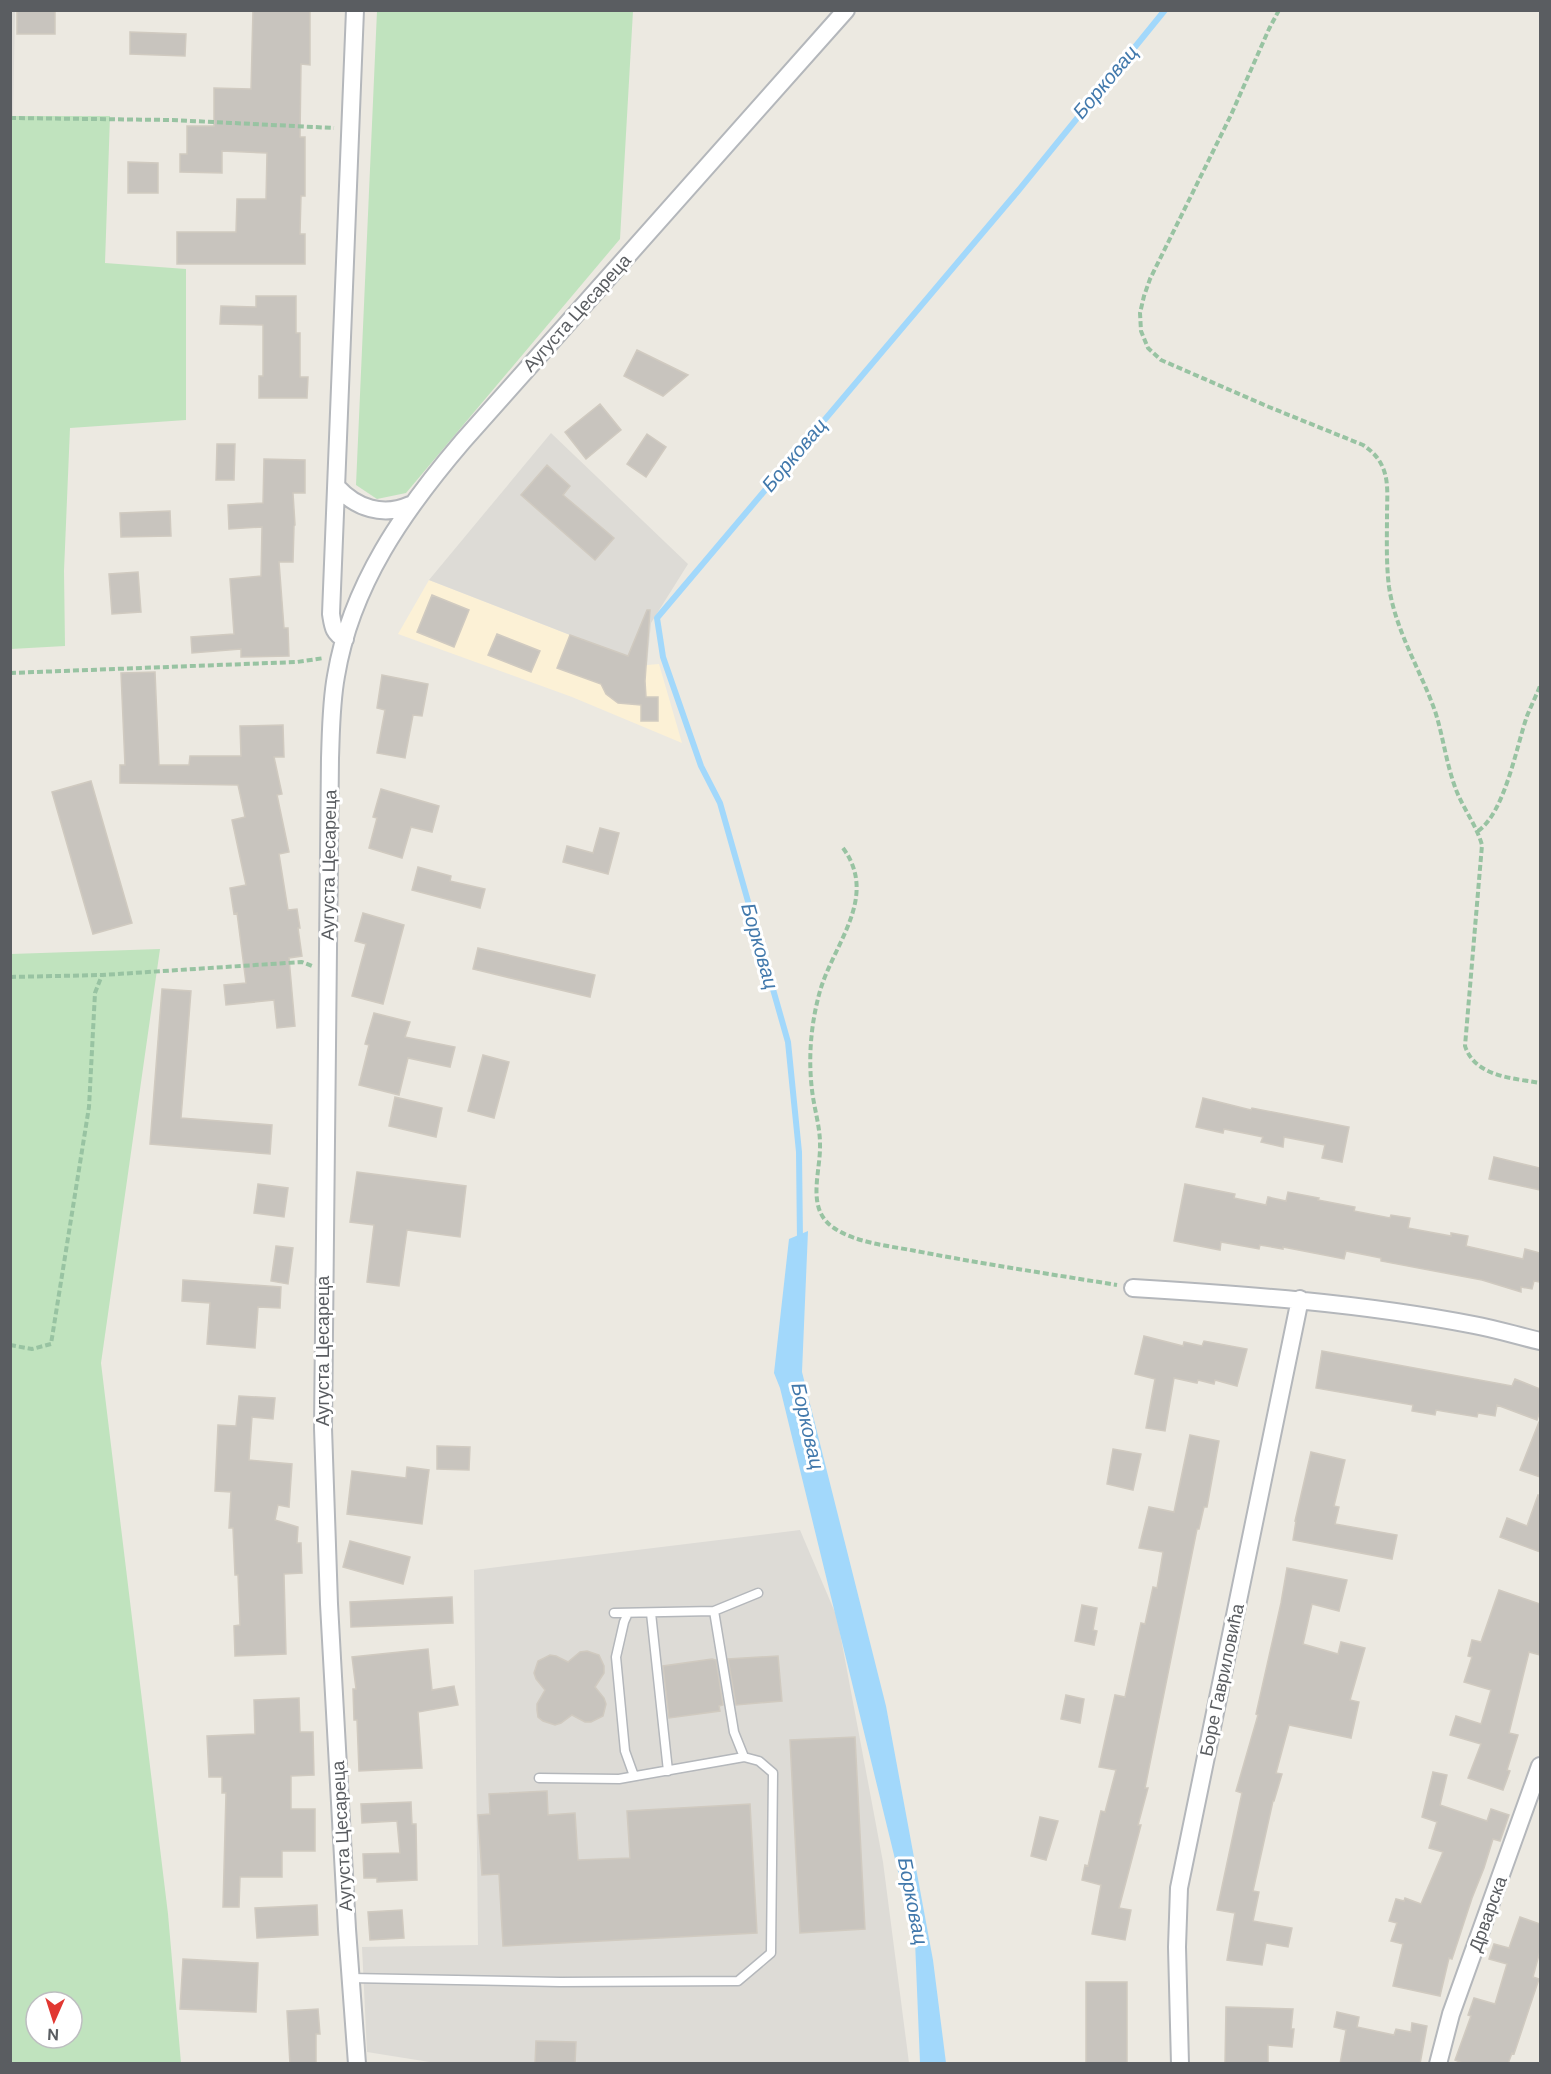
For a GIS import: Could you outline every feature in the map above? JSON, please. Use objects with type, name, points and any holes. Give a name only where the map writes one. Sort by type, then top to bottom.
[{"type":"street","points":[[345,639],[333,629],[331,614],[355,10]]},
{"type":"street","name":"Аугуста Цесареца","points":[[357,2064],[329,1604],[323,1428],[331,723],[340,656],[349,623],[370,574],[410,505],[463,441],[846,10]]},
{"type":"street","points":[[337,487],[353,502],[374,510],[396,510],[410,505]]},
{"type":"street","points":[[1133,1288],[1300,1299],[1390,1310],[1466,1323],[1540,1341]]},
{"type":"street","name":"Боре Гавриловића","points":[[1180,2064],[1177,1947],[1179,1888],[1300,1299]]},
{"type":"street","name":"Дрварска","points":[[1438,2064],[1451,2014],[1540,1766]]},
{"type":"lane","points":[[614,1613],[714,1611],[758,1593]]},
{"type":"lane","points":[[714,1611],[734,1732],[744,1757]]},
{"type":"lane","points":[[651,1612],[668,1771]]},
{"type":"lane","points":[[628,1613],[616,1657],[625,1752],[634,1776]]},
{"type":"lane","points":[[350,1978],[560,1982],[738,1981],[771,1953],[772,1773],[759,1761],[744,1757],[619,1779],[539,1778]]},
{"type":"path","points":[[1280,10],[1269,28],[1231,115],[1150,279],[1140,313],[1141,331],[1148,348],[1161,360],[1363,445],[1381,462],[1387,484],[1386,554],[1392,605],[1398,626],[1435,713],[1461,803],[1478,831],[1482,845],[1466,1046],[1471,1060],[1485,1071],[1540,1083]]},
{"type":"path","points":[[10,118],[172,120],[350,129]]},
{"type":"path","points":[[10,673],[297,662],[340,656]]},
{"type":"path","points":[[1478,831],[1493,815],[1540,686]]},
{"type":"path","points":[[843,848],[851,859],[856,875],[854,912],[824,976],[816,1007],[810,1047],[812,1090],[820,1143],[816,1201],[818,1210],[825,1221],[835,1229],[849,1235],[898,1247],[978,1263],[1133,1288]]},
{"type":"path","points":[[10,977],[102,975],[302,962],[327,972]]},
{"type":"path","points":[[10,1345],[32,1349],[51,1344],[89,1107],[95,993],[102,975]]},
{"type":"shaded area","points":[[10,11],[15,11],[13,116],[11,116]]},
{"type":"shaded area","points":[[551,433],[688,564],[651,623],[647,665],[429,580]]},
{"type":"shaded area","points":[[429,580],[647,665],[659,664],[682,743],[572,697],[398,634]]},
{"type":"shaded area","points":[[800,1530],[837,1617],[883,1862],[909,2063],[442,2064],[367,2052],[362,1947],[478,1945],[474,1570]]},
{"type":"green space","points":[[377,11],[633,11],[620,239],[406,493],[377,499],[356,485]]},
{"type":"green space","points":[[11,116],[110,116],[105,263],[186,269],[186,420],[70,428],[64,571],[65,646],[11,649]]},
{"type":"green space","points":[[160,949],[101,1363],[168,1914],[181,2063],[11,2063],[11,954]]},
{"type":"water","points":[[808,1231],[802,1372],[886,1706],[933,1960],[946,2063],[920,2063],[915,1941],[780,1388],[774,1373],[789,1239]]},
{"type":"building","points":[[17,10],[55,10],[55,34],[17,34]]},
{"type":"building","points":[[253,10],[310,10],[310,65],[301,64],[300,137],[305,137],[305,196],[301,196],[300,234],[305,234],[305,264],[177,264],[177,232],[236,232],[237,199],[266,199],[267,153],[222,151],[222,173],[180,172],[180,154],[187,154],[187,126],[214,126],[214,88],[251,89]]},
{"type":"building","points":[[130,32],[186,34],[185,56],[130,54]]},
{"type":"building","points":[[128,162],[158,163],[158,193],[128,193]]},
{"type":"building","points":[[256,296],[296,296],[296,333],[300,333],[300,377],[308,377],[307,398],[259,398],[259,376],[263,376],[263,325],[220,324],[221,306],[256,307]]},
{"type":"building","points":[[637,350],[688,375],[663,396],[624,376]]},
{"type":"building","points":[[600,404],[621,430],[586,459],[565,432]]},
{"type":"building","points":[[647,434],[666,447],[646,477],[627,464]]},
{"type":"building","points":[[217,444],[235,444],[234,480],[216,480]]},
{"type":"building","points":[[264,459],[305,460],[305,493],[293,493],[295,525],[293,562],[279,562],[284,628],[288,628],[289,656],[241,657],[241,649],[192,653],[191,637],[234,634],[230,579],[261,576],[262,527],[229,529],[228,505],[263,503]]},
{"type":"building","points":[[547,465],[570,486],[563,495],[614,538],[595,560],[521,495]]},
{"type":"building","points":[[170,511],[171,536],[121,537],[120,513]]},
{"type":"building","points":[[138,572],[141,612],[112,614],[109,574]]},
{"type":"building","points":[[432,595],[469,610],[454,647],[417,632]]},
{"type":"building","points":[[647,610],[650,610],[646,697],[658,697],[658,721],[641,721],[641,705],[618,703],[606,694],[601,684],[557,668],[570,635],[628,656]]},
{"type":"building","points":[[497,634],[540,651],[531,672],[488,655]]},
{"type":"building","points":[[155,672],[159,765],[189,765],[190,756],[241,756],[240,726],[283,725],[284,757],[274,757],[282,794],[277,795],[289,852],[279,854],[288,910],[297,909],[300,928],[298,928],[302,956],[289,958],[295,1026],[277,1028],[274,1000],[226,1005],[224,985],[246,983],[237,913],[234,914],[230,888],[246,885],[232,820],[245,817],[238,785],[120,783],[120,765],[125,765],[121,673]]},
{"type":"building","points":[[382,675],[428,684],[422,716],[413,715],[405,758],[377,753],[385,710],[377,708]]},
{"type":"building","points":[[91,781],[132,923],[93,934],[52,792]]},
{"type":"building","points":[[381,789],[439,806],[432,832],[411,827],[402,858],[369,848],[377,818],[373,817]]},
{"type":"building","points":[[600,828],[619,833],[608,874],[563,862],[567,846],[593,853]]},
{"type":"building","points":[[418,867],[451,876],[450,881],[485,889],[480,908],[412,890]]},
{"type":"building","points":[[363,913],[404,925],[383,1004],[352,996],[366,944],[355,941]]},
{"type":"building","points":[[478,948],[595,975],[590,997],[473,969]]},
{"type":"building","points":[[162,989],[191,991],[181,1118],[272,1125],[270,1154],[150,1144]]},
{"type":"building","points":[[374,1013],[410,1022],[405,1037],[455,1047],[450,1067],[408,1058],[399,1095],[359,1085],[369,1045],[365,1044]]},
{"type":"building","points":[[483,1055],[509,1062],[494,1118],[468,1111]]},
{"type":"building","points":[[395,1097],[442,1108],[436,1137],[389,1126]]},
{"type":"building","points":[[1203,1098],[1251,1110],[1252,1108],[1349,1127],[1342,1162],[1322,1158],[1325,1145],[1284,1137],[1283,1147],[1261,1142],[1263,1137],[1224,1129],[1223,1133],[1196,1127]]},
{"type":"building","points":[[1494,1157],[1540,1168],[1540,1190],[1489,1179]]},
{"type":"building","points":[[357,1172],[466,1186],[460,1237],[407,1230],[399,1286],[367,1282],[374,1225],[350,1222]]},
{"type":"building","points":[[258,1184],[288,1188],[284,1217],[254,1213]]},
{"type":"building","points":[[1185,1184],[1235,1194],[1234,1198],[1266,1205],[1268,1197],[1286,1201],[1288,1192],[1319,1198],[1318,1200],[1355,1207],[1354,1211],[1390,1218],[1391,1215],[1410,1218],[1408,1228],[1451,1236],[1451,1233],[1468,1236],[1466,1246],[1523,1259],[1525,1249],[1540,1253],[1540,1282],[1534,1281],[1532,1289],[1521,1287],[1521,1292],[1482,1280],[1381,1261],[1381,1258],[1346,1251],[1344,1259],[1283,1247],[1283,1249],[1260,1245],[1259,1249],[1221,1242],[1220,1250],[1174,1241]]},
{"type":"building","points":[[276,1246],[293,1248],[288,1284],[271,1281]]},
{"type":"building","points":[[183,1280],[281,1287],[280,1308],[258,1307],[255,1348],[207,1344],[210,1303],[182,1301]]},
{"type":"building","points":[[1144,1336],[1183,1346],[1184,1342],[1202,1346],[1204,1341],[1247,1349],[1237,1386],[1215,1380],[1214,1384],[1174,1378],[1165,1431],[1146,1428],[1155,1379],[1135,1374]]},
{"type":"building","points":[[1322,1351],[1512,1386],[1515,1379],[1540,1389],[1540,1411],[1537,1420],[1497,1405],[1495,1416],[1478,1413],[1477,1417],[1436,1410],[1435,1415],[1412,1411],[1413,1405],[1316,1388]]},
{"type":"building","points":[[239,1396],[275,1398],[273,1419],[252,1417],[249,1460],[292,1464],[289,1507],[278,1505],[275,1520],[298,1527],[297,1543],[301,1543],[302,1573],[284,1574],[286,1654],[235,1656],[234,1626],[240,1625],[233,1528],[229,1528],[231,1492],[215,1491],[218,1425],[236,1426]]},
{"type":"building","points":[[1540,1422],[1540,1477],[1520,1470]]},
{"type":"building","points":[[1190,1435],[1219,1441],[1207,1507],[1204,1507],[1199,1529],[1197,1529],[1145,1788],[1148,1788],[1138,1825],[1141,1825],[1119,1908],[1131,1910],[1125,1940],[1092,1934],[1101,1885],[1082,1880],[1085,1865],[1088,1866],[1101,1811],[1105,1812],[1116,1770],[1099,1767],[1115,1695],[1125,1697],[1141,1623],[1145,1624],[1153,1587],[1157,1588],[1163,1552],[1139,1548],[1149,1507],[1174,1512]]},
{"type":"building","points":[[437,1446],[470,1447],[469,1470],[437,1469]]},
{"type":"building","points":[[1113,1449],[1141,1454],[1133,1490],[1107,1484]]},
{"type":"building","points":[[1311,1452],[1345,1460],[1334,1506],[1339,1507],[1335,1524],[1397,1535],[1392,1559],[1293,1540],[1295,1521]]},
{"type":"building","points":[[407,1467],[429,1470],[422,1524],[347,1514],[352,1471],[406,1478]]},
{"type":"building","points":[[1538,1495],[1540,1496],[1540,1552],[1500,1537],[1507,1518],[1527,1526]]},
{"type":"building","points":[[350,1541],[410,1557],[403,1584],[343,1567]]},
{"type":"building","points":[[1287,1568],[1347,1580],[1339,1611],[1312,1604],[1303,1644],[1338,1654],[1341,1642],[1365,1648],[1350,1700],[1359,1702],[1351,1738],[1289,1725],[1276,1773],[1282,1774],[1273,1801],[1253,1891],[1259,1892],[1253,1921],[1292,1928],[1288,1947],[1266,1943],[1262,1965],[1227,1960],[1235,1913],[1217,1910],[1242,1793],[1236,1791],[1258,1715],[1256,1714]]},
{"type":"building","points":[[1499,1590],[1540,1604],[1540,1655],[1529,1652],[1509,1733],[1518,1735],[1503,1790],[1468,1778],[1481,1744],[1450,1735],[1456,1716],[1481,1724],[1491,1690],[1464,1682],[1472,1657],[1468,1656],[1472,1640],[1481,1642]]},
{"type":"building","points":[[452,1597],[453,1623],[351,1627],[350,1602]]},
{"type":"building","points":[[1082,1605],[1097,1608],[1093,1630],[1097,1631],[1094,1645],[1075,1641]]},
{"type":"building","points":[[428,1649],[432,1690],[454,1686],[458,1705],[418,1712],[422,1768],[359,1771],[357,1720],[354,1720],[353,1689],[356,1689],[352,1657]]},
{"type":"building","points":[[587,1651],[599,1655],[604,1666],[604,1673],[595,1687],[606,1704],[603,1716],[591,1722],[585,1722],[572,1715],[555,1725],[543,1721],[538,1717],[537,1710],[537,1704],[545,1690],[534,1673],[538,1661],[550,1655],[568,1662],[580,1652]]},
{"type":"building","points":[[778,1656],[782,1701],[736,1705],[728,1659]]},
{"type":"building","points":[[716,1660],[723,1705],[719,1706],[720,1711],[669,1718],[663,1666]]},
{"type":"building","points":[[1066,1695],[1084,1699],[1080,1723],[1061,1719]]},
{"type":"building","points":[[299,1698],[300,1732],[313,1732],[314,1775],[291,1776],[291,1809],[315,1809],[315,1851],[282,1851],[282,1877],[240,1877],[239,1907],[223,1907],[226,1793],[222,1793],[222,1777],[209,1777],[207,1736],[255,1734],[254,1700]]},
{"type":"building","points":[[855,1737],[865,1929],[800,1933],[790,1740]]},
{"type":"building","points":[[1433,1772],[1447,1775],[1440,1805],[1487,1821],[1491,1809],[1509,1815],[1500,1841],[1493,1839],[1452,1959],[1449,1958],[1440,1996],[1393,1986],[1403,1944],[1391,1941],[1397,1923],[1389,1921],[1396,1899],[1404,1901],[1405,1898],[1421,1904],[1443,1852],[1429,1848],[1437,1822],[1422,1817]]},
{"type":"building","points":[[547,1791],[548,1815],[575,1813],[578,1860],[630,1858],[627,1811],[750,1804],[757,1933],[503,1946],[499,1874],[482,1875],[478,1815],[490,1814],[489,1794]]},
{"type":"building","points":[[411,1802],[412,1824],[416,1824],[417,1880],[377,1882],[377,1878],[364,1878],[363,1854],[400,1853],[397,1821],[362,1823],[361,1804]]},
{"type":"building","points":[[1040,1817],[1058,1821],[1046,1860],[1031,1856]]},
{"type":"building","points":[[317,1905],[318,1935],[257,1938],[255,1908]]},
{"type":"building","points":[[402,1910],[404,1938],[370,1940],[368,1912]]},
{"type":"building","points":[[1520,1917],[1540,1924],[1540,1951],[1533,1977],[1539,1979],[1514,2054],[1512,2053],[1508,2064],[1465,2064],[1455,2060],[1471,2016],[1468,2015],[1474,1998],[1495,2004],[1507,1964],[1489,1959],[1494,1944],[1509,1948]]},
{"type":"building","points":[[183,1959],[258,1963],[256,2012],[180,2009]]},
{"type":"building","points":[[1086,1982],[1127,1982],[1127,2064],[1086,2064]]},
{"type":"building","points":[[1226,2007],[1293,2009],[1292,2047],[1268,2045],[1268,2064],[1225,2064]]},
{"type":"building","points":[[318,2009],[320,2034],[316,2034],[316,2064],[290,2064],[287,2011]]},
{"type":"building","points":[[1337,2012],[1359,2017],[1357,2027],[1394,2035],[1396,2029],[1411,2032],[1412,2023],[1427,2026],[1420,2064],[1340,2064],[1346,2030],[1334,2027]]},
{"type":"building","points":[[536,2041],[576,2042],[575,2064],[535,2064]]},
{"type":"waterway","name":"Борковац","points":[[800,1241],[799,1152],[788,1042],[720,803],[701,766],[663,657],[657,618],[1018,191],[1165,10]]}]
